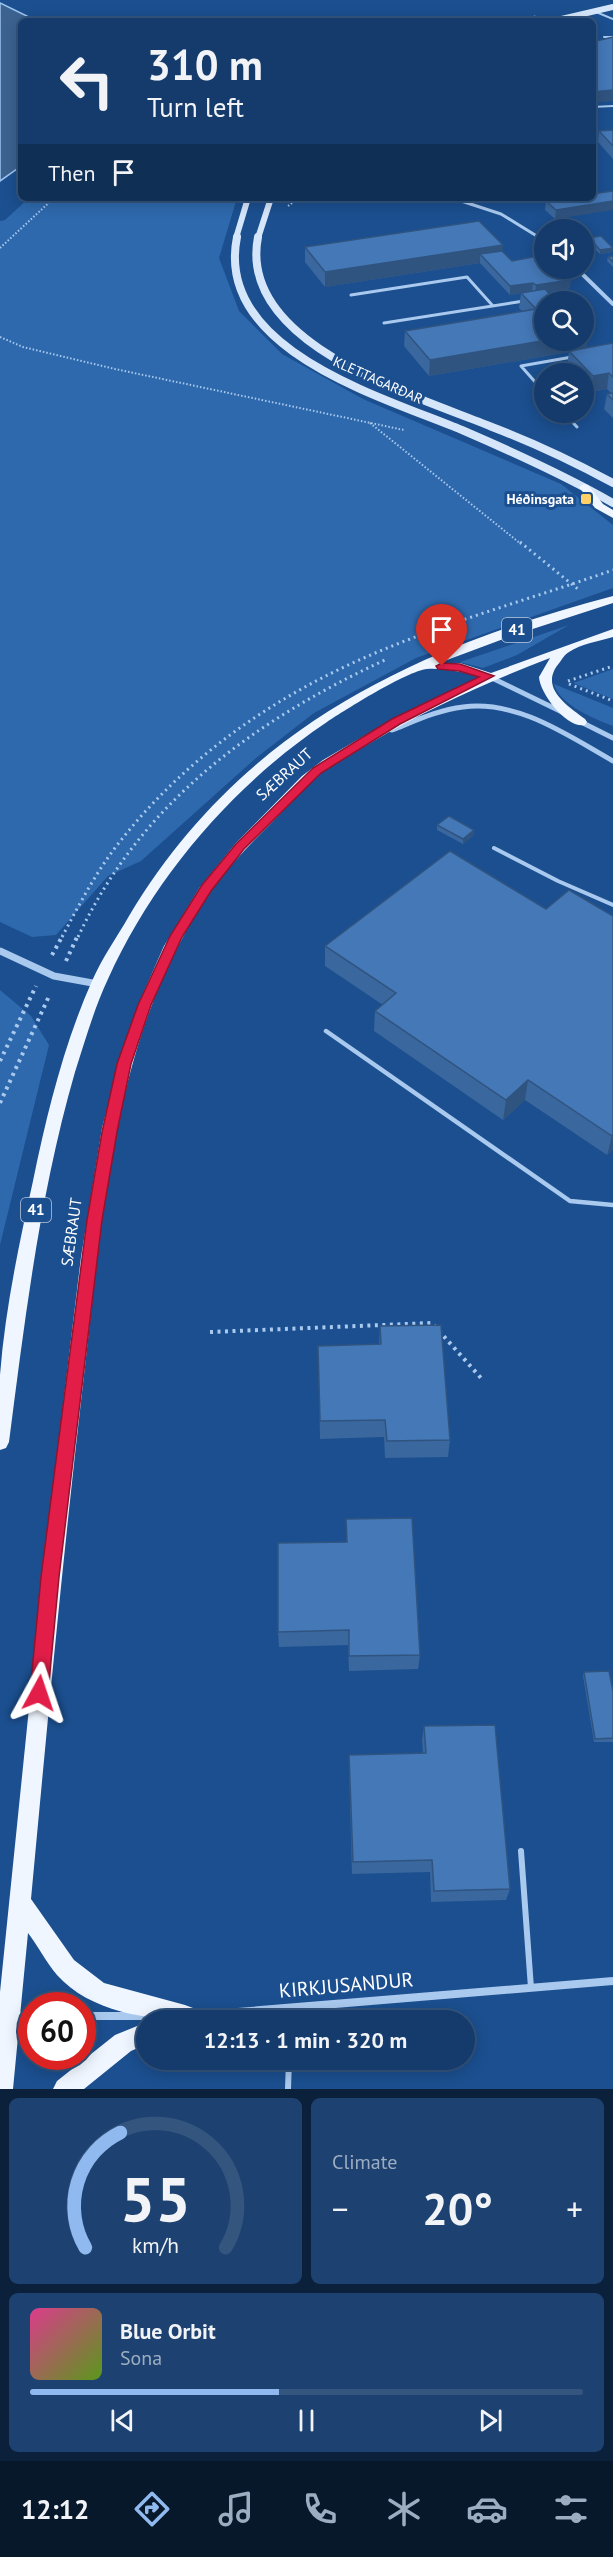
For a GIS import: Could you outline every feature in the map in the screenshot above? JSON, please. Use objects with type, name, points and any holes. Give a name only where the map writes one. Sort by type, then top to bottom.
[{"type":"main road","points":[[566,18],[613,7]]},
{"type":"main road","name":"KLETTAGARÐAR","points":[[247,201],[235,247],[236,276],[249,306],[281,342],[328,373],[365,391],[549,468],[613,503]]},
{"type":"main road","name":"KLETTAGARÐAR","points":[[270,201],[258,242],[256,268],[266,293],[284,318],[309,341],[359,372],[552,452],[613,483]]},
{"type":"main road","points":[[584,487],[599,506],[613,515]]},
{"type":"main road","name":"SÆBRAUT","points":[[0,1442],[14,1335],[45,1163],[60,1097],[98,984],[141,907],[169,864],[205,821],[281,747],[339,708],[423,665],[486,640],[613,599]]},
{"type":"main road","name":"SÆBRAUT","points":[[1,2089],[4,2016],[20,1902],[50,1577],[95,1220],[124,1064],[144,1005],[176,936],[207,888],[240,846],[317,770],[396,721],[488,676],[613,633]]},
{"type":"main road","points":[[564,649],[547,671],[546,687],[555,702],[581,722]]},
{"type":"main road","points":[[423,665],[460,668],[488,676]]},
{"type":"main road","points":[[20,1902],[66,1968],[98,1993],[154,2010]]},
{"type":"main road","points":[[64,2089],[123,2043],[136,2038]]},
{"type":"street","points":[[462,201],[518,220],[534,232]]},
{"type":"street","points":[[587,279],[613,304]]},
{"type":"street","points":[[607,298],[613,297]]},
{"type":"street","points":[[488,676],[613,738]]},
{"type":"street","points":[[369,738],[437,713],[465,707],[486,706],[535,719],[613,761]]},
{"type":"street","points":[[0,951],[33,968],[58,977],[98,984]]},
{"type":"street","name":"KIRKJUSANDUR","points":[[268,2010],[613,1981]]},
{"type":"street","name":"KIRKJUSANDUR","points":[[96,2016],[136,2017]]},
{"type":"lane","points":[[595,11],[613,19]]},
{"type":"lane","points":[[604,37],[613,37]]},
{"type":"lane","points":[[596,107],[613,106]]},
{"type":"lane","points":[[351,295],[467,277],[493,306]]},
{"type":"lane","points":[[384,323],[533,300]]},
{"type":"lane","points":[[538,363],[578,356]]},
{"type":"lane","points":[[534,364],[521,366],[534,381]]},
{"type":"lane","points":[[573,423],[577,427]]},
{"type":"lane","points":[[494,848],[558,881],[613,905]]},
{"type":"lane","points":[[326,1031],[570,1201],[613,1205]]},
{"type":"lane","points":[[0,1384],[14,1335]]},
{"type":"lane","points":[[521,1851],[531,1988]]},
{"type":"lane","points":[[288,2089],[289,2070]]},
{"type":"path","points":[[0,248],[51,201]]},
{"type":"path","points":[[284,209],[295,201]]},
{"type":"path","points":[[0,337],[23,347],[115,369],[409,431]]},
{"type":"path","points":[[369,422],[579,590]]},
{"type":"path","points":[[613,666],[564,682],[613,701]]},
{"type":"path","points":[[0,1103],[58,977]]},
{"type":"path","points":[[210,1332],[432,1323],[481,1378]]},
{"type":"shaded area","points":[[0,3],[31,18],[18,18],[18,168],[0,181]]},
{"type":"shaded area","points":[[26,201],[236,201],[219,258],[239,311],[282,354],[363,399],[561,484],[613,525],[613,588],[416,658],[314,713],[256,758],[141,861],[108,876],[56,935],[32,937],[0,922],[0,221],[5,220]]},
{"type":"shaded area","points":[[569,625],[517,655],[483,668],[460,662]]},
{"type":"shaded area","points":[[613,669],[613,699],[573,683]]},
{"type":"shaded area","points":[[554,684],[613,708],[613,726],[587,715],[570,704],[557,691]]},
{"type":"shaded area","points":[[0,990],[31,1016],[49,1045],[0,1245]]},
{"type":"building","points":[[613,37],[613,90],[596,92],[596,41]]},
{"type":"building","points":[[613,130],[613,146],[599,131]]},
{"type":"building","points":[[613,191],[613,201],[556,210],[546,201],[596,201],[596,193]]},
{"type":"building","points":[[479,221],[503,245],[325,272],[305,247]]},
{"type":"building","points":[[601,236],[613,248],[600,250],[594,243],[594,237]]},
{"type":"building","points":[[502,251],[512,261],[534,257],[534,279],[571,280],[510,286],[480,254]]},
{"type":"building","points":[[545,289],[547,291],[534,291],[534,307],[521,293]]},
{"type":"building","points":[[534,309],[534,342],[430,360],[405,331]]},
{"type":"building","points":[[613,343],[613,377],[609,373],[594,376],[594,363],[581,363],[569,351],[594,351],[594,346]]},
{"type":"building","points":[[449,816],[474,830],[463,839],[437,825]]},
{"type":"building","points":[[450,851],[546,909],[569,890],[613,916],[612,1136],[528,1080],[506,1100],[375,1011],[396,993],[325,946]]},
{"type":"building","points":[[441,1325],[450,1440],[387,1441],[385,1420],[320,1421],[318,1346],[381,1344],[380,1326]]},
{"type":"building","points":[[412,1518],[420,1655],[349,1656],[349,1630],[278,1632],[278,1543],[347,1542],[346,1519]]},
{"type":"building","points":[[609,1671],[613,1691],[613,1738],[595,1739],[584,1672]]},
{"type":"building","points":[[495,1725],[510,1889],[434,1891],[432,1860],[353,1862],[349,1755],[426,1753],[424,1726]]},
{"type":"place","name":"Héðinsgata","points":[[586,499]]},
{"type":"route","points":[[39,1693],[50,1577],[95,1220],[124,1064],[144,1005],[176,936],[207,888],[240,846],[317,770],[396,721],[488,676],[460,668],[442,666]]}]
